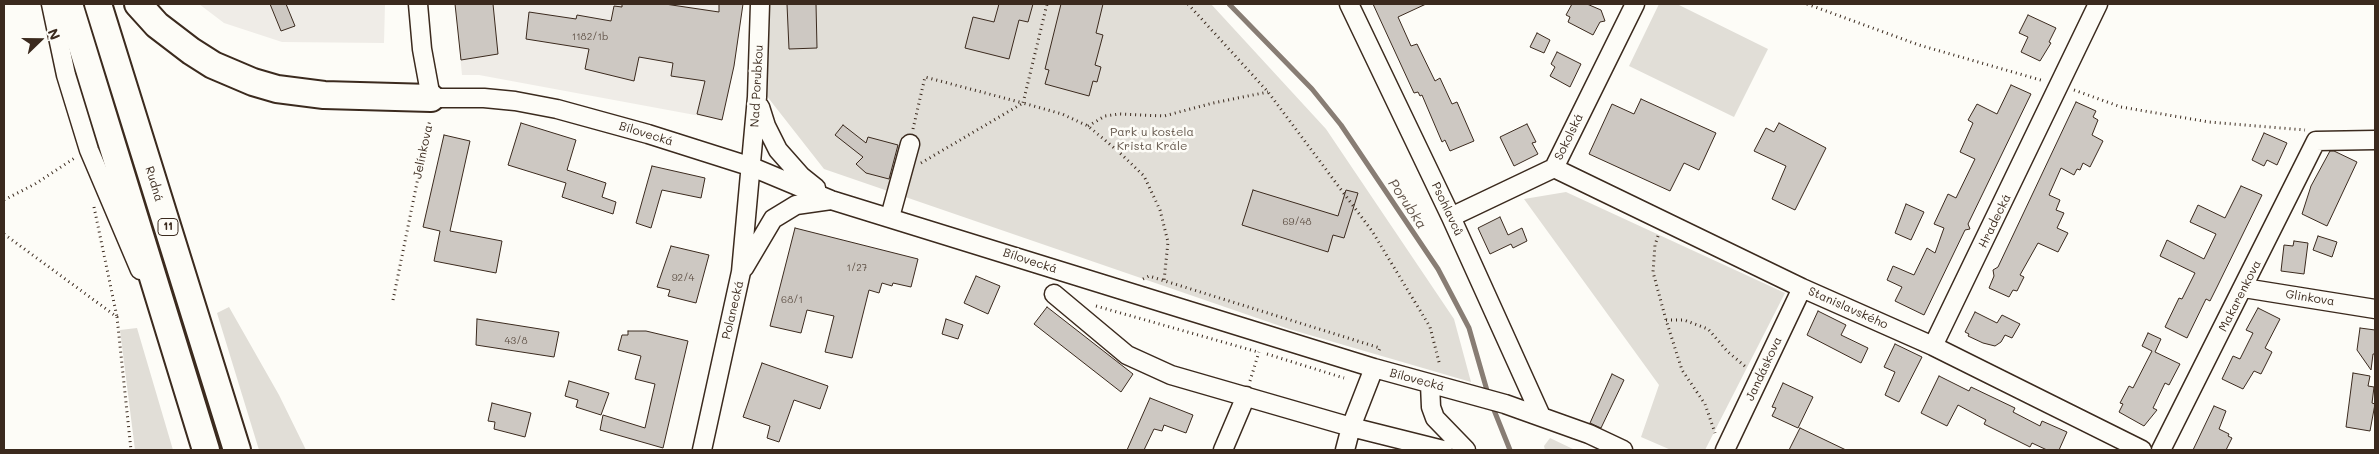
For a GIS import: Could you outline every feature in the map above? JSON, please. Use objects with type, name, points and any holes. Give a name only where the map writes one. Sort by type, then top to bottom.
[{"type":"highway","name":"11","points":[[69,4],[206,450]]},
{"type":"highway","name":"Rudná","points":[[98,4],[237,450]]},
{"type":"highway","points":[[138,4],[157,25],[191,51],[213,65],[253,82],[277,89],[324,95],[431,98]]},
{"type":"street","points":[[51,4],[66,75],[89,150],[171,339]]},
{"type":"street","points":[[418,4],[422,49],[431,98]]},
{"type":"street","name":"Nad Porubkou","points":[[752,167],[757,97],[760,4]]},
{"type":"street","name":"Psohlavců","points":[[1349,4],[1451,217],[1540,416]]},
{"type":"street","name":"Sokolská","points":[[1451,217],[1554,168],[1635,4]]},
{"type":"street","name":"Hradecká","points":[[1933,346],[2098,4]]},
{"type":"street","points":[[757,97],[766,126],[778,150],[801,176],[831,200]]},
{"type":"street","name":"Bílovecká","points":[[431,98],[498,99],[534,104],[638,131],[752,167],[831,200],[1117,288],[1372,373],[1465,392],[1506,404],[1589,434],[1623,450]]},
{"type":"street","points":[[2316,141],[2375,140]]},
{"type":"street","name":"Makarenkova","points":[[2161,450],[2244,288],[2316,141]]},
{"type":"street","points":[[890,217],[910,144]]},
{"type":"street","name":"Polanecká","points":[[702,450],[741,272],[752,167]]},
{"type":"street","name":"Stanislavského","points":[[1554,168],[1802,288],[1933,346],[2142,450]]},
{"type":"street","points":[[741,272],[773,219],[796,205],[831,200]]},
{"type":"street","name":"Jandáskova","points":[[1721,444],[1762,374],[1802,288]]},
{"type":"street","name":"Glinkova","points":[[2244,288],[2375,309]]},
{"type":"street","points":[[1054,294],[1127,355],[1171,375],[1442,450]]},
{"type":"street","points":[[1345,450],[1351,426],[1372,373]]},
{"type":"street","points":[[1430,384],[1431,407],[1435,418],[1466,450]]},
{"type":"street","points":[[1224,450],[1246,396]]},
{"type":"path","points":[[903,174],[1023,103],[1047,4]]},
{"type":"path","points":[[1188,4],[1268,92],[1372,231],[1430,328],[1440,366]]},
{"type":"path","points":[[1807,4],[1919,45],[2056,88],[2131,109],[2209,122],[2307,130],[2316,141]]},
{"type":"path","points":[[910,144],[925,77],[1062,114],[1088,126],[1144,176],[1160,210],[1168,242],[1164,281]]},
{"type":"path","points":[[1088,126],[1105,116],[1119,114],[1164,116],[1213,103],[1268,92]]},
{"type":"path","name":"Jelínkova","points":[[393,300],[431,115],[431,98]]},
{"type":"path","points":[[4,200],[35,184],[82,153]]},
{"type":"path","points":[[93,202],[117,317],[131,450]]},
{"type":"path","points":[[1664,221],[1655,245],[1653,272],[1682,370],[1704,404],[1721,444]]},
{"type":"path","points":[[4,234],[117,317]]},
{"type":"path","points":[[1117,288],[1149,276],[1380,348]]},
{"type":"path","points":[[1091,305],[1259,352],[1340,378],[1372,373]]},
{"type":"path","points":[[1666,320],[1684,320],[1708,329],[1728,352],[1747,368],[1762,374]]},
{"type":"path","points":[[1246,396],[1259,352]]},
{"type":"shaded area","points":[[199,4],[385,4],[384,43],[282,42],[224,23]]},
{"type":"shaded area","points":[[455,4],[743,4],[734,66],[722,120],[479,75],[462,75]]},
{"type":"green space","name":"Park u kostela Krista Krále","points":[[769,4],[1211,4],[1326,129],[1454,319],[1471,382],[1289,329],[824,169],[766,95]]},
{"type":"green space","points":[[1659,4],[1677,4],[1768,49],[1734,117],[1629,66]]},
{"type":"green space","points":[[1566,192],[1785,293],[1705,450],[1671,450],[1641,437],[1659,385],[1524,199]]},
{"type":"green space","points":[[229,307],[279,395],[306,450],[259,450],[217,313]]},
{"type":"green space","points":[[137,328],[173,450],[135,450],[120,330]]},
{"type":"green space","points":[[1550,438],[1575,450],[1545,450],[1544,446]]},
{"type":"building","points":[[270,4],[286,4],[295,26],[281,31]]},
{"type":"building","points":[[455,4],[493,4],[498,54],[461,60]]},
{"type":"building","points":[[622,4],[665,4],[719,12],[719,4],[743,4],[734,66],[722,120],[697,114],[705,81],[671,76],[673,63],[639,57],[634,81],[585,69],[589,49],[526,39],[529,12],[576,19],[577,15],[611,21],[614,6],[622,7]]},
{"type":"building","points":[[787,4],[816,4],[817,48],[789,49]]},
{"type":"building","points":[[999,4],[1033,4],[1028,22],[1019,20],[1009,59],[965,48],[973,17],[994,22]]},
{"type":"building","points":[[1061,4],[1103,4],[1096,33],[1103,35],[1095,65],[1101,67],[1097,82],[1093,81],[1089,96],[1045,84],[1049,70],[1045,69]]},
{"type":"building","points":[[1373,4],[1426,4],[1398,17],[1411,46],[1417,44],[1435,81],[1440,78],[1452,104],[1457,102],[1474,141],[1450,151],[1445,140],[1442,142],[1422,95],[1420,96],[1418,92],[1414,93]]},
{"type":"building","points":[[1572,4],[1587,4],[1601,10],[1605,21],[1600,22],[1593,35],[1568,22],[1570,17],[1566,15]]},
{"type":"building","points":[[2028,15],[2056,28],[2049,42],[2051,43],[2040,61],[2021,52],[2028,37],[2019,33]]},
{"type":"building","points":[[1537,33],[1550,40],[1544,53],[1530,47]]},
{"type":"building","points":[[1557,52],[1581,64],[1570,87],[1550,76],[1555,67],[1551,64]]},
{"type":"building","points":[[2011,85],[2031,94],[1968,224],[1970,229],[1965,230],[1924,315],[1895,301],[1902,287],[1887,280],[1893,266],[1914,275],[1927,248],[1935,253],[1944,228],[1934,224],[1948,194],[1956,198],[1975,159],[1960,152],[1973,123],[1968,120],[1977,104],[1997,114]]},
{"type":"building","points":[[1641,99],[1716,133],[1699,170],[1684,163],[1670,191],[1589,154],[1612,104],[1634,114]]},
{"type":"building","points":[[2076,102],[2096,111],[2093,117],[2098,120],[2092,135],[2103,141],[2090,167],[2083,163],[2080,170],[2077,169],[2074,175],[2061,168],[2049,195],[2060,200],[2056,210],[2064,213],[2057,228],[2068,233],[2058,252],[2038,243],[2020,275],[2024,277],[2017,291],[2013,290],[2009,297],[1989,288],[1994,276],[1993,270],[1998,267]]},
{"type":"building","points":[[521,123],[576,140],[567,170],[606,183],[602,197],[616,202],[613,214],[562,197],[566,183],[508,165]]},
{"type":"building","points":[[1779,123],[1826,148],[1795,210],[1772,199],[1786,166],[1754,151],[1766,128],[1774,132]]},
{"type":"building","points":[[1527,124],[1536,142],[1532,143],[1538,154],[1514,166],[1500,137]]},
{"type":"building","points":[[843,125],[866,143],[868,137],[898,145],[889,179],[866,173],[856,164],[863,157],[835,135]]},
{"type":"building","points":[[2264,133],[2287,143],[2277,165],[2267,160],[2264,166],[2252,160]]},
{"type":"building","points":[[444,135],[470,141],[450,231],[502,241],[496,273],[434,261],[440,231],[423,227]]},
{"type":"building","points":[[2330,151],[2334,151],[2357,162],[2327,226],[2302,214],[2311,186]]},
{"type":"building","points":[[652,166],[705,178],[701,198],[662,190],[651,228],[636,223]]},
{"type":"building","points":[[2241,186],[2262,195],[2210,301],[2206,299],[2187,338],[2165,327],[2179,298],[2182,299],[2195,273],[2160,256],[2167,240],[2204,259],[2216,234],[2190,222],[2198,205],[2225,218]]},
{"type":"building","points":[[1253,190],[1338,216],[1346,190],[1358,193],[1344,238],[1333,235],[1328,252],[1242,225]]},
{"type":"building","points":[[1906,204],[1924,212],[1911,240],[1895,233]]},
{"type":"building","points":[[1500,217],[1508,235],[1522,228],[1527,241],[1513,248],[1511,244],[1490,254],[1478,228]]},
{"type":"building","points":[[795,228],[918,259],[911,287],[893,283],[892,286],[882,283],[879,293],[869,290],[852,358],[825,352],[834,316],[807,310],[801,333],[770,326]]},
{"type":"building","points":[[2318,236],[2337,242],[2332,257],[2313,250]]},
{"type":"building","points":[[2294,241],[2308,243],[2304,274],[2281,271],[2284,245],[2293,246]]},
{"type":"building","points":[[671,246],[709,255],[696,303],[668,296],[670,290],[657,287]]},
{"type":"building","points":[[976,276],[1000,286],[988,314],[964,303]]},
{"type":"building","points":[[1047,307],[1133,374],[1121,392],[1034,324]]},
{"type":"building","points":[[2258,308],[2280,319],[2265,348],[2272,352],[2261,374],[2254,371],[2243,389],[2222,379],[2233,356],[2240,359],[2253,333],[2246,330]]},
{"type":"building","points":[[1818,311],[1846,325],[1841,335],[1868,348],[1861,363],[1807,335]]},
{"type":"building","points":[[1975,312],[1997,323],[2002,315],[2020,324],[2012,338],[2005,335],[2001,342],[1995,346],[1983,343],[1968,336],[1969,334],[1965,332]]},
{"type":"building","points":[[477,319],[559,332],[554,357],[476,345]]},
{"type":"building","points":[[946,319],[963,325],[958,339],[942,334]]},
{"type":"building","points":[[2360,328],[2375,330],[2375,354],[2373,354],[2371,370],[2357,350]]},
{"type":"building","points":[[628,331],[646,331],[688,341],[663,448],[600,430],[603,415],[645,428],[655,384],[635,379],[641,356],[618,350],[622,335],[628,335]]},
{"type":"building","points":[[2148,333],[2161,339],[2155,352],[2180,364],[2169,385],[2165,383],[2153,408],[2157,410],[2144,426],[2119,412],[2123,404],[2120,403],[2129,386],[2133,388],[2152,351],[2142,346]]},
{"type":"building","points":[[1895,344],[1922,357],[1899,402],[1885,395],[1895,372],[1884,367]]},
{"type":"building","points":[[762,363],[828,386],[820,409],[794,400],[779,442],[767,438],[770,426],[743,417]]},
{"type":"building","points":[[2353,373],[2370,376],[2368,386],[2374,387],[2372,403],[2375,404],[2370,431],[2346,427]]},
{"type":"building","points":[[1612,374],[1624,380],[1601,428],[1590,423]]},
{"type":"building","points":[[1939,376],[1969,391],[1971,387],[2015,408],[2013,412],[2040,426],[2042,421],[2067,432],[2059,450],[2047,450],[2032,443],[2030,447],[1984,424],[1986,420],[1958,405],[1947,426],[1921,413]]},
{"type":"building","points":[[569,381],[609,393],[601,415],[576,407],[578,400],[565,396]]},
{"type":"building","points":[[1783,383],[1813,397],[1798,428],[1772,416],[1776,408],[1772,407]]},
{"type":"building","points":[[1150,398],[1193,415],[1186,433],[1164,425],[1162,431],[1154,429],[1144,450],[1127,450]]},
{"type":"building","points":[[492,403],[531,413],[525,437],[494,429],[495,422],[488,421]]},
{"type":"building","points":[[2214,406],[2226,411],[2219,429],[2229,434],[2228,436],[2232,438],[2226,450],[2193,450]]},
{"type":"building","points":[[1800,428],[1846,450],[1789,450]]},
{"type":"waterway","name":"Porubka","points":[[1229,4],[1312,89],[1341,125],[1438,269],[1469,328],[1488,394]]},
{"type":"waterway","name":"Porubka","points":[[1492,405],[1510,450]]}]
